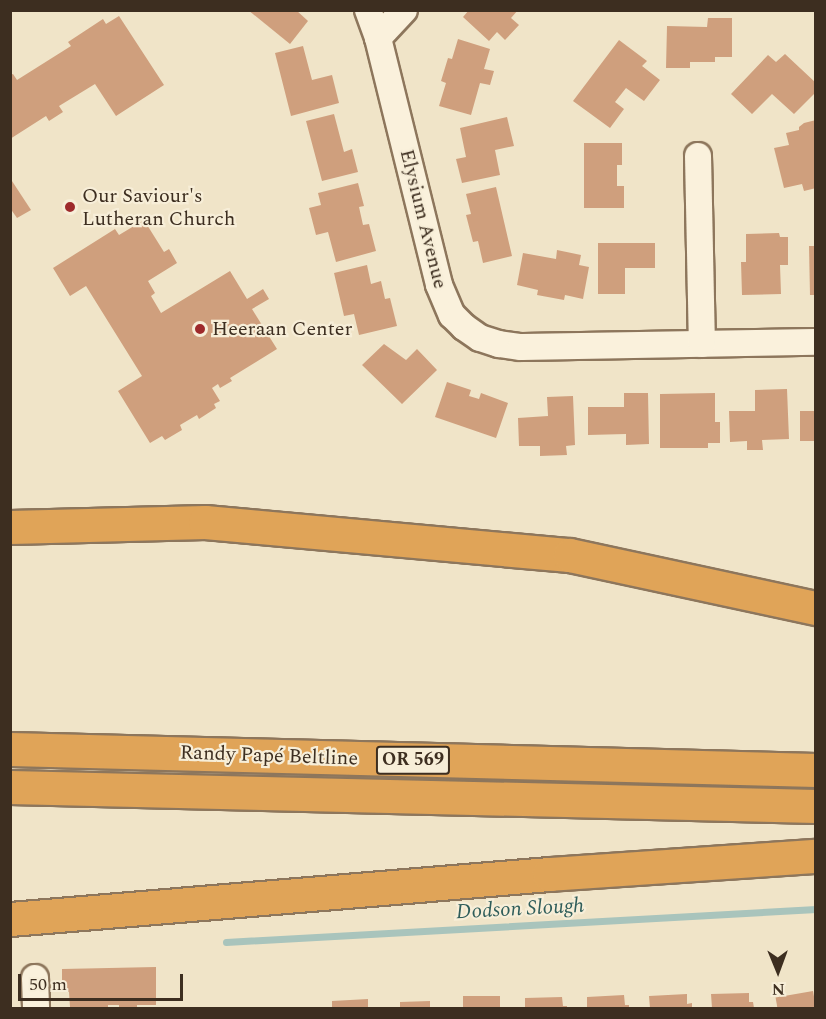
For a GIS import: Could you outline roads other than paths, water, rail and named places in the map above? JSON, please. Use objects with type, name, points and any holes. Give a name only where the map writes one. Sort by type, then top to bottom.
[{"type":"highway","points":[[10,527],[205,522],[570,555],[816,608]]},
{"type":"highway","name":"Randy Papé Beltline","points":[[10,749],[816,770]]},
{"type":"highway","name":"Randy Papé Beltline","points":[[10,787],[816,806]]},
{"type":"highway","points":[[10,919],[549,874],[816,856]]},
{"type":"street","name":"Elysium Avenue","points":[[368,10],[378,38],[439,285],[452,315],[464,327],[480,338],[521,347],[816,342]]},
{"type":"street","points":[[378,38],[404,10]]},
{"type":"street","points":[[698,156],[702,344]]},
{"type":"street","points":[[35,978],[36,1008]]},
{"type":"waterway","name":"Dodson Slough","points":[[226,942],[816,909]]},
{"type":"place","name":"Our Saviour's Lutheran Church","points":[[70,207]]},
{"type":"place","name":"Heeraan Center","points":[[200,329]]}]
